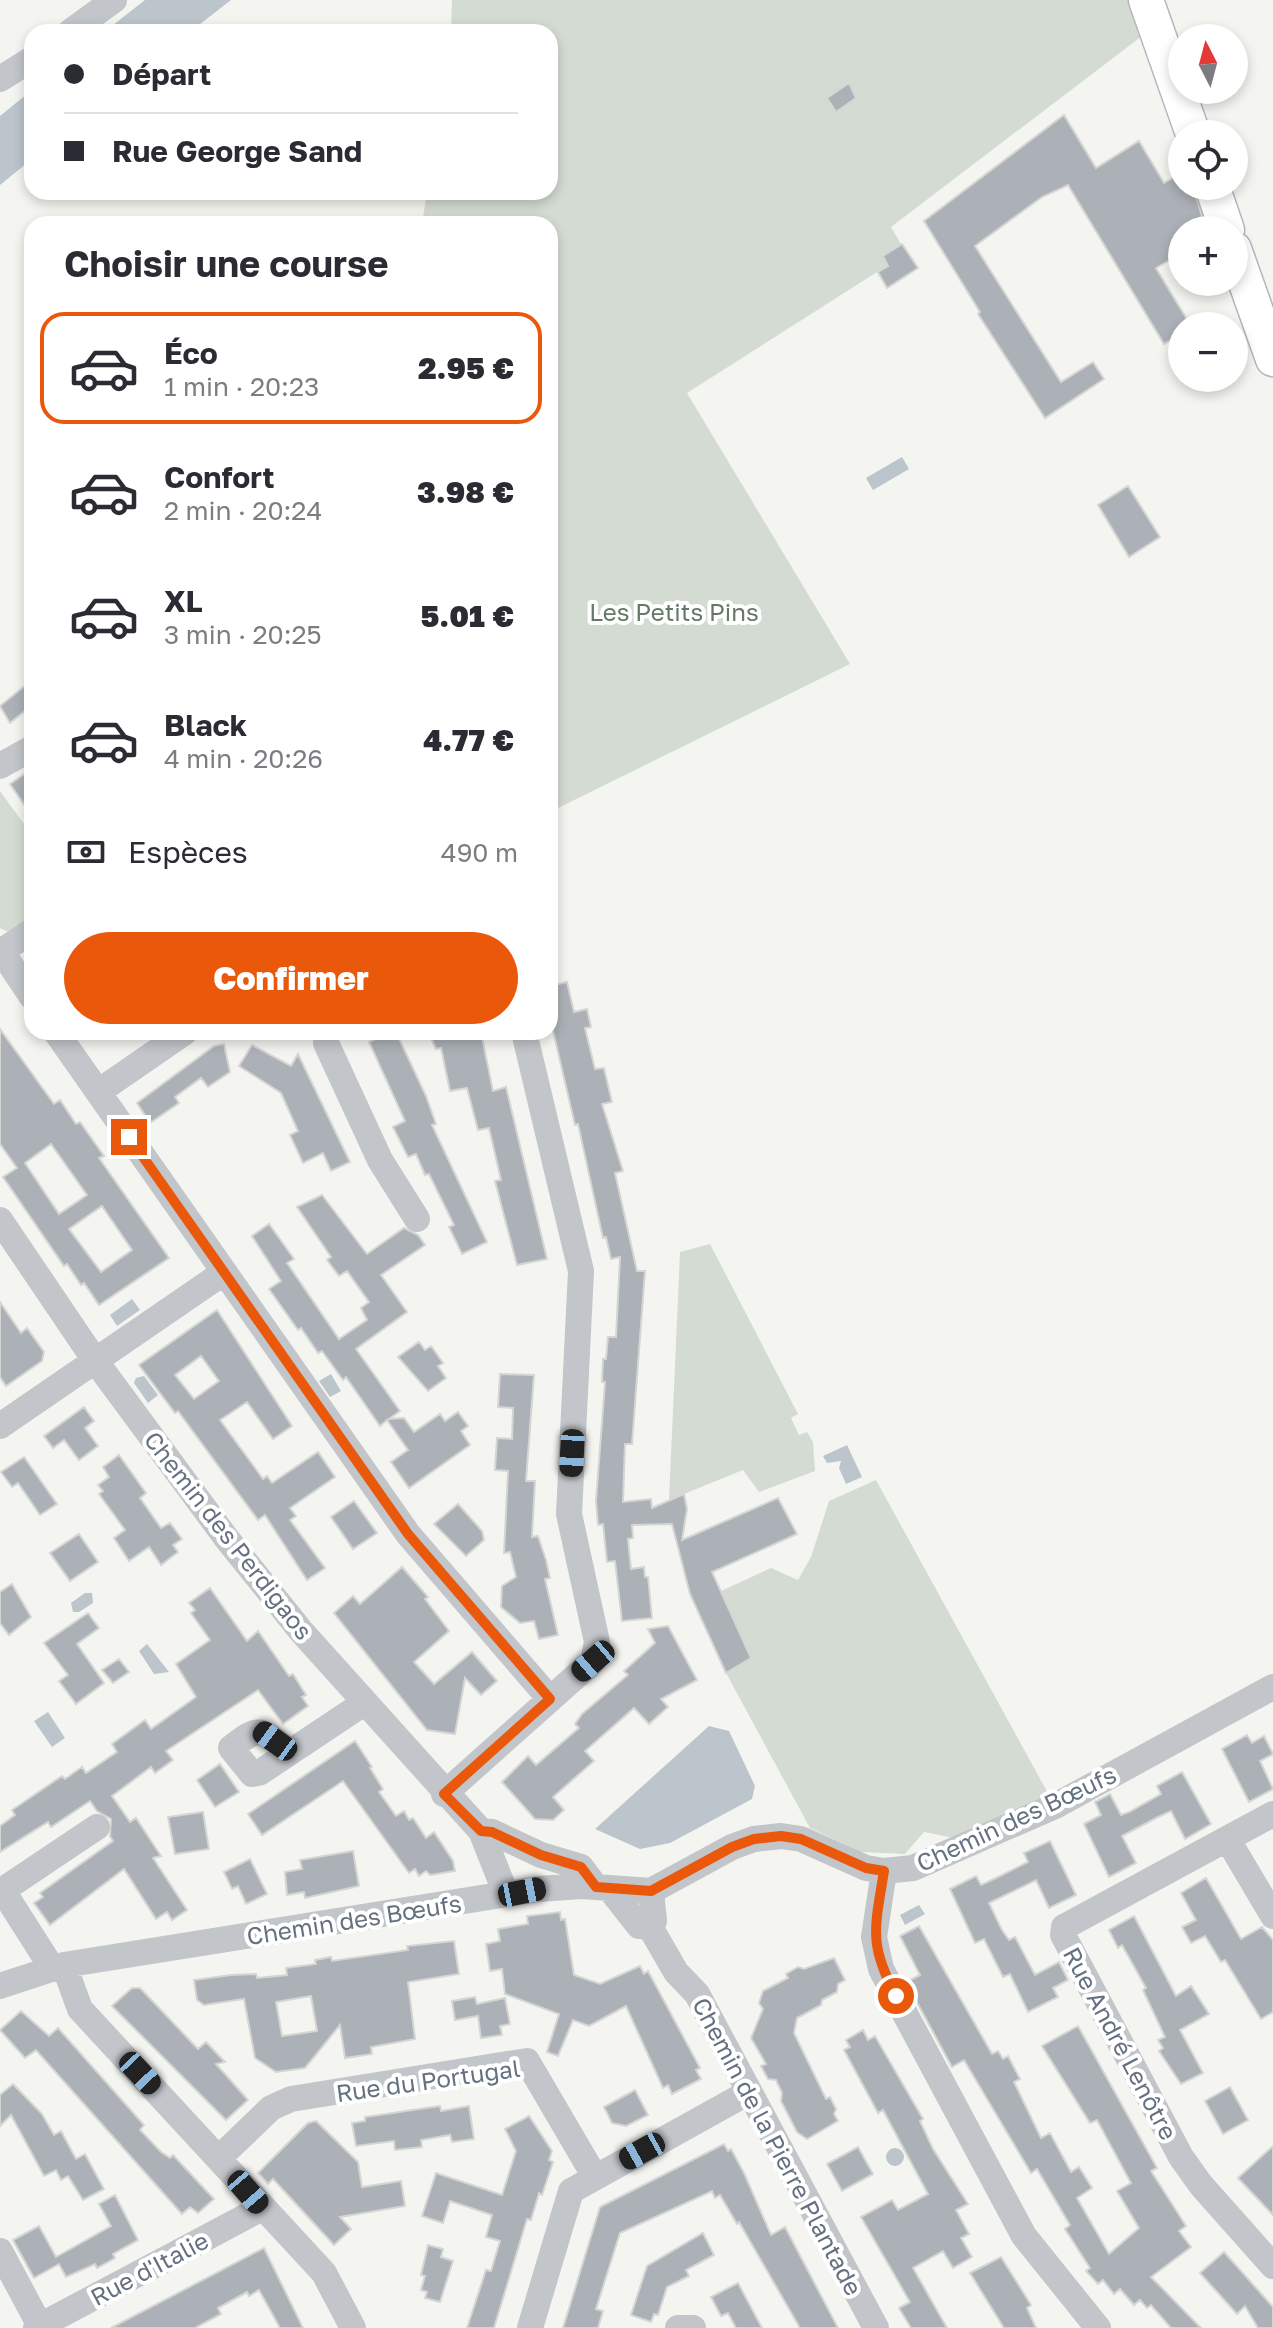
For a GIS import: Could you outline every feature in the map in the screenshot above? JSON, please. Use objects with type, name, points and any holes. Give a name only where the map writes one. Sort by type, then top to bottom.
[{"type":"main road","points":[[1146,0],[1188,120]]},
{"type":"main road","points":[[1248,288],[1273,359]]},
{"type":"street","points":[[81,24],[114,0]]},
{"type":"street","points":[[0,79],[24,64]]},
{"type":"street","points":[[0,766],[24,752]]},
{"type":"street","points":[[24,936],[1,950],[24,985]]},
{"type":"street","points":[[62,1040],[408,1534],[550,1699]]},
{"type":"street","points":[[98,1092],[173,1040]]},
{"type":"street","points":[[326,1040],[382,1186],[417,1219]]},
{"type":"street","points":[[444,1794],[593,1661],[597,1642],[569,1514],[581,1271],[526,1040]]},
{"type":"street","name":"Chemin des Perdigaos","points":[[0,1220],[94,1359],[227,1539],[364,1703],[481,1831],[506,1894]]},
{"type":"street","points":[[0,1426],[223,1273]]},
{"type":"street","name":"Chemin des Bœufs","points":[[4,1975],[538,1889],[651,1891],[732,1847],[754,1839],[781,1836],[801,1839],[866,1868],[884,1871],[913,1868],[1055,1806],[1273,1687]]},
{"type":"street","points":[[289,1751],[364,1703]]},
{"type":"street","name":"Rue André Lenôtre","points":[[1273,1814],[1064,1927],[1063,1935],[1181,2157],[1201,2185],[1273,2266]]},
{"type":"street","points":[[97,1827],[1,1892],[58,1966],[80,2009],[324,2273],[353,2328]]},
{"type":"street","name":"Chemin des Perdigaos","points":[[481,1831],[492,1832],[541,1855],[581,1867],[602,1888]]},
{"type":"street","points":[[1228,1840],[1273,1916]]},
{"type":"street","points":[[538,1889],[541,1855]]},
{"type":"street","points":[[884,1871],[874,1937],[881,1969],[1024,2236],[1098,2328]]},
{"type":"street","name":"Chemin de la Pierre Plantade","points":[[602,1888],[639,1926],[650,1927],[676,1972],[697,1994],[876,2328]]},
{"type":"street","points":[[650,1927],[654,1921],[651,1891]]},
{"type":"street","name":"Rue du Portugal","points":[[219,2158],[271,2108],[291,2099],[527,2061],[595,2177]]},
{"type":"street","points":[[530,2328],[571,2191],[749,2092]]},
{"type":"street","name":"Rue d'Italie","points":[[38,2327],[262,2208]]},
{"type":"street","points":[[0,2251],[38,2327]]},
{"type":"street","points":[[678,2328],[693,2328]]},
{"type":"green space","name":"Les Petits Pins","points":[[452,0],[1129,0],[1142,36],[891,227],[901,244],[882,256],[888,265],[687,393],[850,664],[558,808],[558,216],[423,216],[426,200],[558,200],[558,24],[451,24]]},
{"type":"green space","points":[[0,791],[24,824],[24,926],[13,931],[0,928]]},
{"type":"green space","points":[[710,1244],[798,1414],[791,1418],[799,1435],[807,1432],[813,1442],[815,1471],[759,1492],[743,1470],[669,1500],[680,1252]]},
{"type":"green space","points":[[876,1480],[1049,1795],[959,1839],[924,1832],[905,1854],[861,1852],[810,1828],[726,1673],[721,1591],[771,1568],[798,1580],[811,1557],[829,1501]]},
{"type":"shaded area","points":[[145,0],[231,0],[200,24],[114,24]]},
{"type":"shaded area","points":[[24,96],[24,166],[0,185],[0,116]]},
{"type":"shaded area","points":[[902,457],[909,469],[873,490],[866,478]]},
{"type":"shaded area","points":[[132,1299],[140,1310],[117,1326],[110,1315]]},
{"type":"shaded area","points":[[331,1374],[341,1391],[330,1397],[319,1381]]},
{"type":"shaded area","points":[[144,1376],[158,1395],[148,1403],[134,1383],[136,1378]]},
{"type":"shaded area","points":[[847,1445],[862,1477],[846,1484],[839,1468],[841,1461],[827,1463],[823,1456]]},
{"type":"shaded area","points":[[85,1593],[92,1593],[93,1603],[79,1612],[73,1612],[71,1603]]},
{"type":"shaded area","points":[[147,1644],[169,1672],[154,1674],[139,1651]]},
{"type":"shaded area","points":[[48,1712],[65,1738],[52,1747],[34,1721]]},
{"type":"shaded area","points":[[709,1726],[729,1731],[755,1786],[752,1799],[670,1843],[640,1849],[595,1829]]},
{"type":"shaded area","points":[[919,1905],[925,1914],[905,1925],[900,1915]]},
{"type":"shaded area","points":[[891,2148],[899,2148],[904,2157],[902,2164],[891,2166],[886,2161],[886,2153]]},
{"type":"building","points":[[849,83],[856,98],[836,112],[827,98]]},
{"type":"building","points":[[1064,115],[1096,168],[1139,141],[1164,183],[1168,181],[1168,200],[1197,200],[1202,216],[1168,216],[1168,261],[1156,268],[1168,288],[1168,296],[1173,296],[1183,312],[1168,312],[1168,342],[1164,344],[1068,185],[1042,197],[975,246],[1061,382],[1093,362],[1104,379],[1045,418],[978,314],[980,312],[924,221]]},
{"type":"building","points":[[902,244],[918,268],[887,288],[878,272],[888,266],[883,256]]},
{"type":"building","points":[[1128,486],[1160,537],[1129,557],[1098,505]]},
{"type":"building","points":[[24,686],[24,712],[10,723],[0,706]]},
{"type":"building","points":[[24,774],[24,804],[10,784]]},
{"type":"building","points":[[567,982],[574,1012],[587,1009],[591,1027],[585,1028],[595,1069],[604,1068],[612,1102],[602,1104],[623,1171],[615,1173],[637,1271],[645,1271],[632,1444],[625,1444],[623,1502],[651,1499],[652,1508],[684,1494],[687,1509],[682,1540],[778,1498],[797,1534],[712,1572],[751,1658],[726,1673],[690,1594],[672,1524],[632,1525],[633,1538],[628,1539],[631,1569],[644,1567],[645,1577],[648,1577],[652,1618],[622,1621],[615,1561],[607,1562],[603,1524],[598,1525],[596,1501],[605,1382],[602,1382],[603,1359],[606,1359],[608,1337],[616,1337],[620,1257],[611,1259],[606,1237],[603,1238],[578,1124],[575,1125],[555,1040],[558,1040],[558,984]]},
{"type":"building","points":[[0,1029],[54,1104],[60,1100],[76,1124],[80,1122],[104,1156],[99,1158],[169,1258],[99,1305],[67,1264],[64,1266],[3,1177],[17,1168],[0,1144]],"holes":[[[51,1144],[87,1195],[59,1214],[25,1163]],[[102,1206],[132,1250],[101,1272],[69,1229]]]},
{"type":"building","points":[[400,1040],[426,1096],[436,1124],[432,1125],[487,1242],[462,1254],[449,1227],[454,1225],[429,1174],[425,1175],[416,1154],[408,1157],[393,1127],[405,1121],[369,1042]]},
{"type":"building","points":[[432,1040],[483,1040],[493,1091],[506,1087],[547,1259],[517,1265],[495,1181],[501,1180],[489,1128],[478,1130],[467,1088],[450,1091],[441,1048],[436,1049]]},
{"type":"building","points":[[224,1044],[230,1072],[208,1087],[201,1078],[175,1097],[179,1103],[150,1123],[137,1103],[214,1046]]},
{"type":"building","points":[[252,1045],[291,1066],[298,1054],[350,1162],[331,1171],[323,1153],[303,1163],[290,1135],[298,1131],[281,1093],[239,1066]]},
{"type":"building","points":[[322,1195],[367,1254],[404,1228],[418,1235],[425,1245],[381,1275],[407,1312],[356,1349],[400,1411],[389,1419],[404,1418],[414,1432],[440,1414],[445,1421],[458,1412],[468,1426],[461,1431],[470,1445],[409,1488],[391,1462],[408,1450],[387,1420],[380,1426],[346,1377],[343,1380],[322,1351],[318,1353],[301,1328],[298,1330],[269,1289],[281,1281],[252,1236],[269,1224],[294,1259],[287,1263],[339,1339],[367,1320],[361,1308],[369,1302],[347,1271],[339,1276],[327,1260],[331,1257],[297,1207]]},
{"type":"building","points":[[0,1302],[21,1333],[27,1328],[44,1352],[42,1361],[6,1386],[0,1377]]},
{"type":"building","points":[[217,1310],[292,1426],[273,1439],[247,1402],[220,1420],[263,1479],[267,1476],[272,1483],[318,1452],[335,1477],[290,1508],[296,1516],[290,1520],[325,1568],[307,1580],[265,1515],[258,1520],[178,1411],[175,1413],[139,1365]],"holes":[[[201,1356],[219,1381],[194,1399],[175,1375]]]},
{"type":"building","points":[[419,1342],[425,1350],[431,1346],[443,1363],[438,1366],[446,1378],[428,1391],[398,1357]]},
{"type":"building","points":[[500,1374],[534,1375],[526,1481],[535,1481],[532,1537],[538,1536],[546,1560],[550,1578],[545,1579],[558,1635],[539,1639],[534,1621],[520,1623],[501,1607],[502,1586],[516,1577],[510,1552],[504,1553],[508,1471],[495,1470],[497,1438],[512,1439],[513,1408],[498,1407]]},
{"type":"building","points":[[84,1407],[94,1421],[85,1428],[98,1446],[79,1460],[64,1440],[53,1448],[44,1436]]},
{"type":"building","points":[[119,1455],[146,1493],[140,1498],[161,1528],[170,1523],[182,1539],[173,1545],[178,1552],[161,1565],[149,1547],[129,1561],[114,1538],[125,1530],[99,1494],[103,1491],[98,1485],[109,1477],[103,1467]]},
{"type":"building","points":[[24,1457],[57,1504],[40,1515],[18,1483],[12,1487],[1,1472]]},
{"type":"building","points":[[354,1501],[377,1533],[353,1549],[331,1517]]},
{"type":"building","points":[[458,1504],[482,1531],[484,1540],[466,1556],[434,1524]]},
{"type":"building","points":[[79,1534],[98,1562],[70,1581],[50,1553]]},
{"type":"building","points":[[402,1567],[428,1597],[425,1599],[449,1631],[414,1662],[434,1684],[472,1652],[497,1681],[481,1695],[465,1678],[455,1734],[427,1730],[334,1613],[353,1596],[360,1604]]},
{"type":"building","points":[[12,1584],[31,1617],[9,1635],[0,1623],[0,1592]]},
{"type":"building","points":[[210,1588],[247,1641],[258,1631],[289,1676],[293,1674],[306,1695],[302,1697],[308,1706],[283,1724],[258,1690],[166,1751],[173,1760],[155,1773],[151,1767],[112,1796],[130,1822],[136,1818],[161,1856],[153,1858],[187,1910],[172,1920],[167,1912],[156,1919],[124,1869],[50,1925],[34,1903],[43,1897],[40,1893],[113,1841],[110,1836],[111,1819],[97,1811],[90,1801],[51,1827],[48,1822],[0,1852],[0,1826],[15,1815],[12,1810],[62,1776],[65,1779],[82,1767],[86,1773],[117,1752],[112,1744],[145,1720],[151,1729],[196,1697],[176,1664],[210,1640],[191,1613],[195,1610],[189,1603]]},
{"type":"building","points":[[88,1613],[99,1628],[77,1644],[104,1683],[76,1704],[59,1681],[68,1675],[44,1643]]},
{"type":"building","points":[[668,1626],[697,1680],[661,1699],[668,1707],[649,1724],[634,1708],[585,1751],[594,1761],[553,1797],[564,1810],[553,1820],[535,1819],[502,1782],[528,1756],[536,1765],[579,1728],[575,1724],[582,1714],[628,1675],[624,1671],[655,1643],[648,1629]]},
{"type":"building","points":[[119,1659],[129,1672],[113,1683],[102,1670]]},
{"type":"building","points":[[1247,1735],[1252,1743],[1264,1736],[1273,1754],[1260,1761],[1273,1789],[1249,1802],[1222,1749]]},
{"type":"building","points":[[355,1741],[383,1789],[379,1792],[396,1816],[404,1811],[409,1820],[413,1818],[426,1838],[434,1832],[453,1861],[455,1871],[430,1875],[426,1871],[419,1876],[415,1869],[409,1873],[343,1781],[262,1835],[248,1814]]},
{"type":"building","points":[[220,1764],[239,1792],[215,1807],[197,1780]]},
{"type":"building","points":[[1182,1772],[1211,1824],[1185,1839],[1171,1811],[1158,1817],[1122,1836],[1136,1863],[1109,1877],[1084,1824],[1101,1815],[1095,1802],[1110,1794],[1121,1815],[1161,1794],[1157,1786]]},
{"type":"building","points":[[203,1812],[209,1849],[175,1854],[168,1817]]},
{"type":"building","points":[[1050,1841],[1076,1895],[1049,1908],[1036,1880],[989,1903],[1009,1940],[1015,1937],[1035,1975],[1059,1962],[1068,1980],[1053,1988],[1058,1997],[1028,2012],[1010,1974],[1003,1977],[984,1939],[975,1943],[950,1889],[976,1876],[981,1885],[996,1878],[1028,1862],[1024,1853]]},
{"type":"building","points":[[353,1851],[359,1886],[305,1898],[304,1892],[287,1895],[285,1872],[302,1869],[300,1860]]},
{"type":"building","points":[[250,1859],[267,1894],[246,1904],[238,1886],[232,1889],[224,1872]]},
{"type":"building","points":[[1206,1878],[1241,1939],[1262,1927],[1273,1940],[1273,2012],[1261,2019],[1225,1960],[1221,1962],[1205,1936],[1191,1943],[1182,1927],[1196,1920],[1181,1893]]},
{"type":"building","points":[[560,1912],[561,1920],[565,1919],[574,1975],[600,1984],[640,1966],[644,1974],[648,1971],[700,2068],[696,2070],[701,2079],[672,2094],[668,2085],[663,2088],[626,2006],[589,2026],[573,2020],[558,2056],[547,2052],[559,2014],[505,1994],[502,1969],[490,1971],[486,1944],[500,1941],[498,1929],[528,1924],[527,1916]]},
{"type":"building","points":[[1134,1916],[1176,1996],[1191,1986],[1209,2014],[1180,2030],[1203,2073],[1181,2084],[1159,2051],[1163,2048],[1158,2040],[1165,2037],[1143,1990],[1146,1988],[1122,1945],[1118,1948],[1109,1930]]},
{"type":"building","points":[[919,1926],[992,2054],[998,2051],[1003,2059],[1008,2056],[1020,2079],[1014,2082],[1041,2138],[1050,2133],[1071,2172],[1079,2167],[1092,2188],[1077,2198],[1109,2254],[1139,2228],[1117,2191],[1131,2183],[1097,2120],[1090,2123],[1042,2046],[1078,2026],[1157,2168],[1151,2171],[1186,2226],[1179,2231],[1191,2247],[1151,2277],[1201,2328],[1171,2328],[1151,2305],[1147,2308],[1140,2300],[1134,2305],[1120,2289],[1114,2294],[1103,2280],[1098,2284],[1086,2271],[1090,2268],[1065,2229],[1070,2225],[1037,2169],[1031,2173],[964,2060],[952,2067],[906,1982],[920,1975],[900,1936]]},
{"type":"building","points":[[454,1941],[459,1974],[408,1982],[415,2039],[371,2047],[372,2054],[345,2058],[340,2025],[305,2068],[276,2072],[255,2058],[244,1999],[204,2005],[197,2000],[194,1980],[231,1975],[256,1974],[257,1978],[287,1975],[286,1968],[316,1964],[315,1960],[331,1957],[332,1961],[408,1950],[407,1946]],"holes":[[[311,1996],[317,2031],[282,2036],[276,2002]]]},
{"type":"building","points":[[834,1958],[845,1980],[838,1984],[837,1992],[822,2000],[821,2005],[797,2018],[794,2033],[826,2099],[830,2097],[836,2109],[834,2114],[838,2121],[807,2139],[797,2132],[781,2101],[782,2093],[776,2080],[768,2079],[761,2066],[766,2064],[751,2038],[763,2009],[759,2003],[763,1991],[788,1978],[786,1974],[798,1967],[804,1969]]},
{"type":"building","points":[[132,1988],[140,1988],[198,2049],[206,2042],[225,2062],[216,2064],[248,2100],[226,2120],[112,2006]]},
{"type":"building","points":[[475,1997],[477,2004],[505,1998],[510,2024],[500,2026],[502,2035],[481,2038],[478,2016],[455,2020],[452,2001]]},
{"type":"building","points":[[21,2011],[49,2036],[58,2028],[144,2125],[140,2130],[161,2152],[170,2158],[173,2155],[214,2199],[198,2213],[190,2207],[182,2214],[36,2050],[25,2058],[0,2030]]},
{"type":"building","points":[[863,2030],[868,2040],[875,2036],[923,2119],[920,2121],[933,2149],[968,2204],[956,2210],[969,2234],[961,2238],[972,2257],[953,2268],[943,2251],[913,2268],[947,2328],[911,2328],[899,2308],[910,2302],[861,2217],[892,2200],[898,2210],[928,2194],[883,2110],[878,2113],[844,2050],[850,2047],[846,2040]]},
{"type":"building","points":[[13,2084],[42,2114],[54,2135],[61,2131],[76,2159],[85,2154],[104,2189],[83,2200],[68,2176],[61,2180],[56,2170],[44,2176],[11,2115],[0,2126],[0,2095]]},
{"type":"building","points":[[1230,2087],[1248,2120],[1223,2134],[1205,2101]]},
{"type":"building","points":[[635,2090],[648,2115],[626,2126],[612,2123],[604,2107]]},
{"type":"building","points":[[440,2106],[441,2111],[469,2106],[474,2139],[452,2142],[450,2135],[421,2140],[422,2147],[395,2150],[394,2141],[356,2146],[352,2123],[365,2121],[365,2117]]},
{"type":"building","points":[[529,2116],[552,2151],[549,2160],[553,2162],[531,2220],[527,2219],[494,2328],[467,2328],[486,2270],[491,2271],[500,2241],[486,2237],[492,2215],[450,2201],[443,2223],[422,2216],[436,2173],[502,2195],[516,2151],[505,2129]]},
{"type":"building","points":[[316,2121],[358,2162],[362,2187],[401,2181],[405,2206],[340,2217],[351,2229],[334,2245],[273,2179],[268,2184],[258,2173],[308,2123]]},
{"type":"building","points":[[724,2144],[728,2151],[731,2149],[744,2173],[771,2235],[785,2227],[838,2328],[800,2328],[739,2222],[737,2224],[720,2195],[715,2198],[712,2191],[620,2233],[596,2309],[603,2311],[598,2328],[563,2328],[600,2207]]},
{"type":"building","points":[[1273,2146],[1273,2215],[1238,2178]]},
{"type":"building","points":[[858,2147],[873,2174],[842,2191],[827,2164]]},
{"type":"building","points":[[115,2195],[138,2240],[113,2254],[115,2258],[97,2268],[95,2264],[66,2277],[59,2264],[34,2278],[13,2240],[39,2226],[56,2257],[111,2226],[99,2204]]},
{"type":"building","points":[[703,2233],[714,2255],[686,2270],[689,2276],[667,2287],[658,2315],[654,2314],[651,2322],[631,2315],[647,2266]]},
{"type":"building","points":[[428,2245],[443,2249],[441,2257],[453,2261],[440,2302],[425,2298],[427,2292],[421,2290]]},
{"type":"building","points":[[264,2248],[303,2328],[280,2328],[259,2290],[249,2296],[247,2292],[218,2308],[221,2314],[195,2328],[111,2328]]},
{"type":"building","points":[[1224,2252],[1273,2307],[1273,2328],[1258,2328],[1245,2306],[1237,2314],[1200,2273]]},
{"type":"building","points":[[1001,2257],[1031,2305],[1027,2308],[1036,2328],[1004,2328],[970,2273]]},
{"type":"building","points":[[738,2283],[762,2328],[736,2328],[728,2313],[721,2316],[711,2297]]},
{"type":"route","points":[[129,1137],[408,1534],[550,1699],[444,1794],[481,1831],[492,1832],[541,1855],[581,1867],[596,1887],[651,1891],[732,1847],[754,1839],[781,1836],[801,1839],[866,1868],[884,1871],[877,1909],[875,1949],[881,1969],[896,1996]]}]
